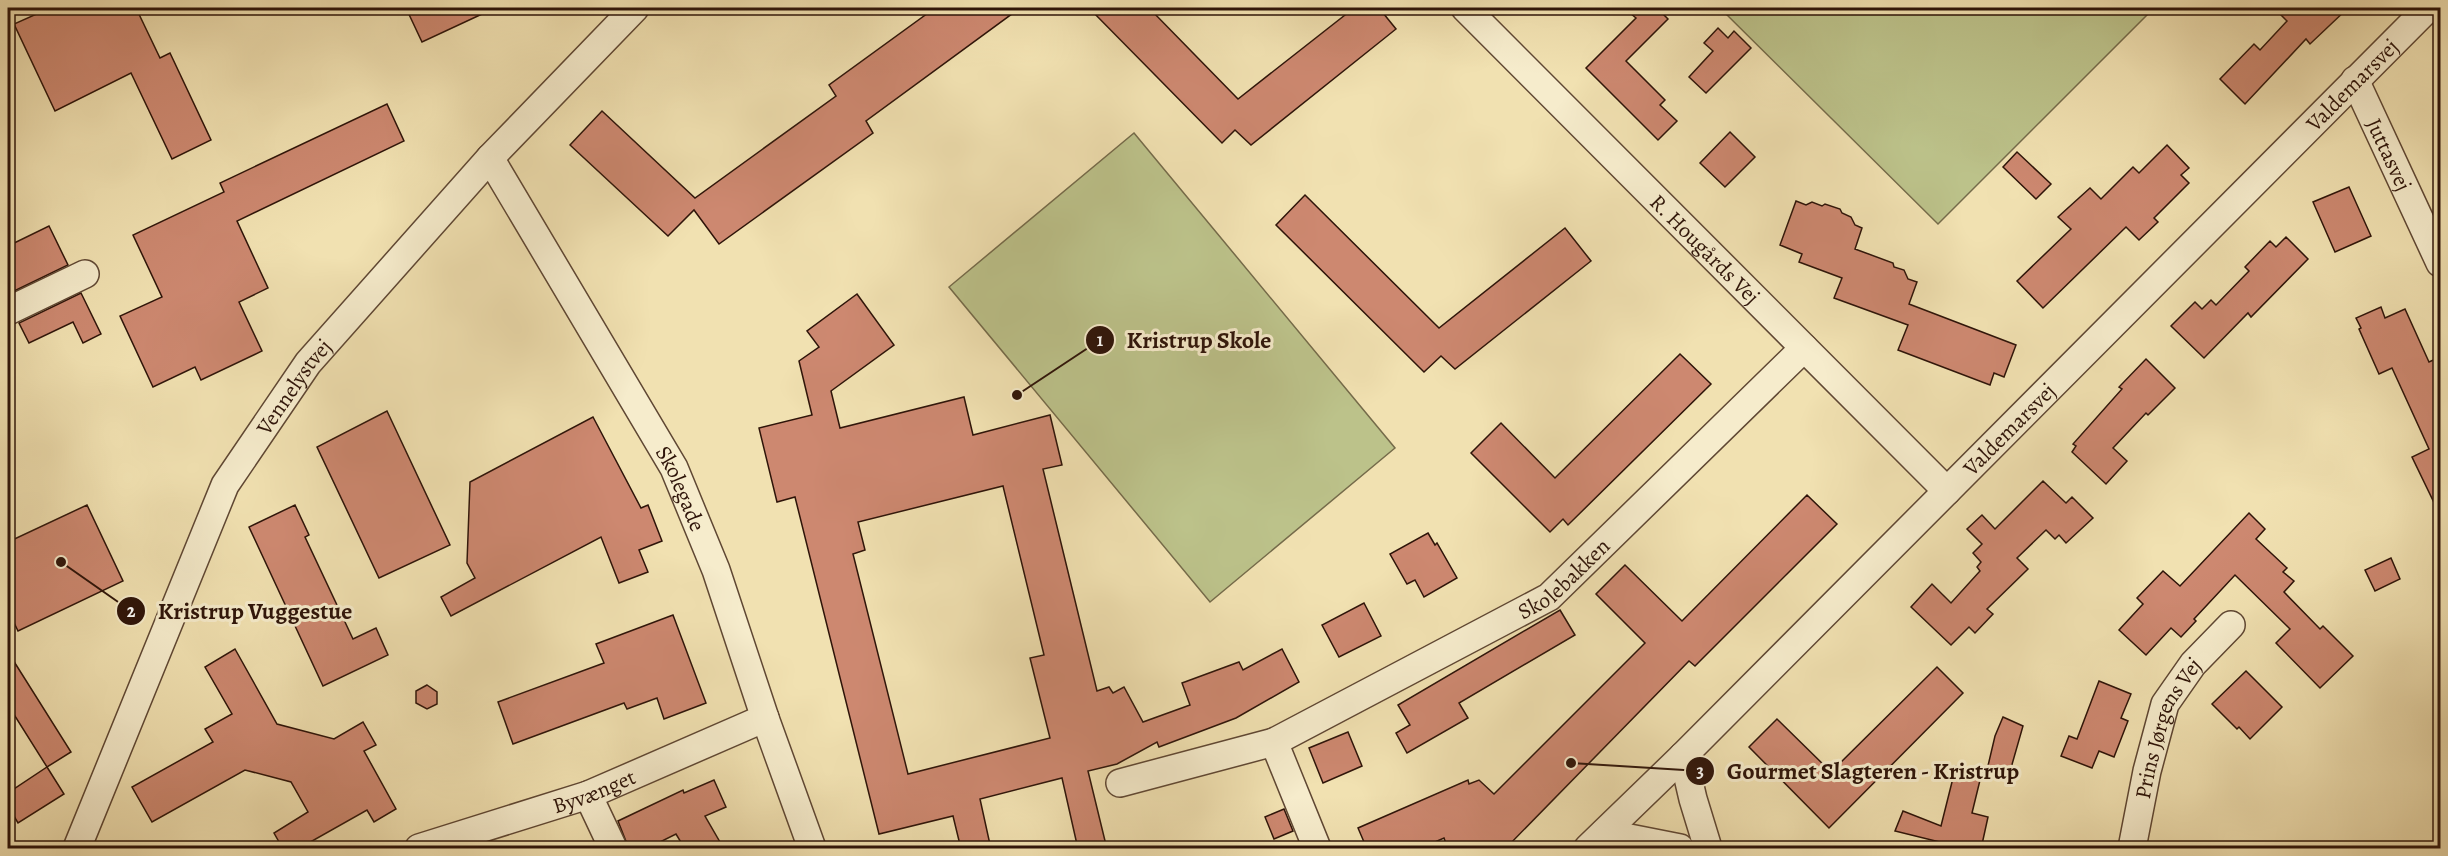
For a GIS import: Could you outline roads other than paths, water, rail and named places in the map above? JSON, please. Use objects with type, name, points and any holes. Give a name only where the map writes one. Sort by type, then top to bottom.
[{"type":"street","name":"Vennelystvej","points":[[77,849],[225,485],[308,363],[490,158],[635,8]]},
{"type":"street","name":"R. Hougårds Vej","points":[[1465,8],[1947,491]]},
{"type":"street","name":"Valdemarsvej","points":[[1596,841],[2428,8]]},
{"type":"street","name":"Juttasvej","points":[[2355,80],[2440,263]]},
{"type":"street","name":"Skolegade","points":[[490,158],[674,468],[716,570],[765,718],[812,849]]},
{"type":"street","points":[[8,311],[85,274]]},
{"type":"street","name":"Skolebakken","points":[[1120,783],[1274,742],[1549,597],[1804,348]]},
{"type":"street","name":"Prins Jørgens Vej","points":[[2132,849],[2147,771],[2165,704],[2193,664],[2231,625]]},
{"type":"street","name":"Byvænget","points":[[419,849],[588,795],[765,718]]},
{"type":"street","points":[[1274,742],[1317,849]]},
{"type":"street","points":[[1683,756],[1708,849]]},
{"type":"street","points":[[588,795],[613,849]]},
{"type":"street","points":[[1596,841],[1680,849]]},
{"type":"place","name":"Kristrup Skole","points":[[1017,395]]},
{"type":"place","name":"Kristrup Vuggestue","points":[[61,562]]},
{"type":"place","name":"Gourmet Slagteren - Kristrup","points":[[1571,763]]}]
